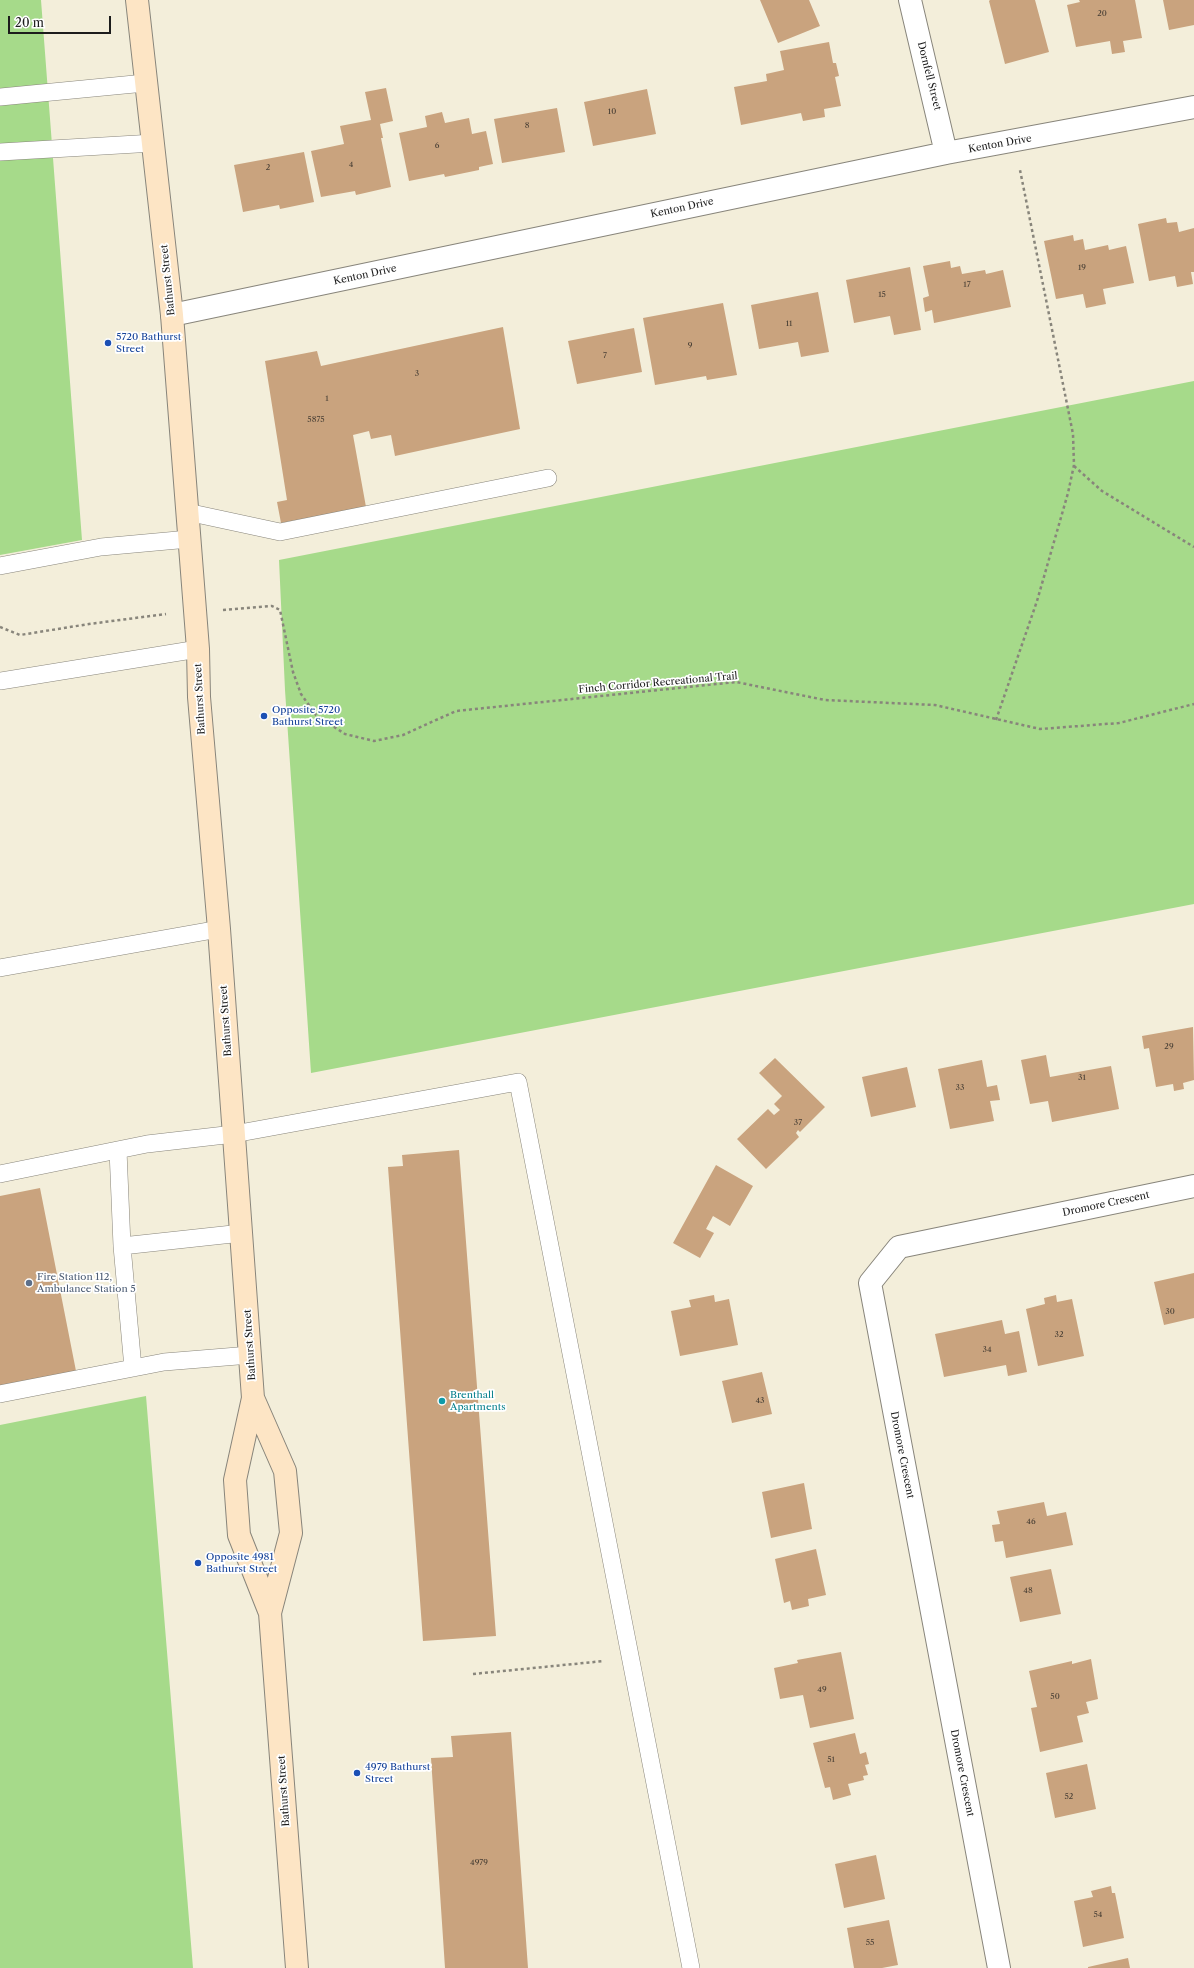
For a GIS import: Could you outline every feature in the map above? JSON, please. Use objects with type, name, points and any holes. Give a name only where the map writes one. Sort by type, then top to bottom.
[{"type":"main road","name":"Bathurst Street","points":[[137,0],[145,83],[154,144],[172,315],[198,649],[199,697],[219,929],[254,1398],[285,1471],[292,1533],[270,1614]]},
{"type":"main road","name":"Bathurst Street","points":[[254,1398],[235,1480],[239,1535],[270,1614],[297,1968]]},
{"type":"street","name":"Dornfell Street","points":[[910,0],[946,153]]},
{"type":"street","name":"Kenton Drive","points":[[172,315],[946,153],[1014,142],[1194,107]]},
{"type":"street","name":"Dromore Crescent","points":[[999,1968],[870,1283],[899,1247],[1194,1186]]},
{"type":"lane","points":[[0,97],[145,83]]},
{"type":"lane","points":[[0,152],[154,144]]},
{"type":"lane","points":[[187,512],[280,532],[548,478]]},
{"type":"lane","points":[[0,566],[101,546],[189,539]]},
{"type":"lane","points":[[0,681],[198,649]]},
{"type":"lane","points":[[0,968],[219,929]]},
{"type":"lane","points":[[0,1174],[147,1144],[234,1134],[518,1082],[691,1968]]},
{"type":"lane","points":[[118,1150],[122,1246],[133,1368]]},
{"type":"lane","points":[[122,1246],[242,1232]]},
{"type":"lane","points":[[0,1394],[164,1362],[250,1355]]},
{"type":"path","points":[[996,720],[1037,601],[1074,466],[1073,434],[1014,142]]},
{"type":"path","points":[[1074,466],[1102,491],[1194,547]]},
{"type":"path","name":"Finch Corridor Recreational Trail","points":[[232,609],[272,606],[280,610],[293,672],[301,694],[316,715],[345,734],[374,741],[402,735],[456,711],[736,682],[824,700],[935,705],[1040,729],[1119,723],[1194,704]]},
{"type":"path","points":[[0,627],[20,635],[149,616]]},
{"type":"path","points":[[473,1674],[631,1659]]},
{"type":"green space","points":[[0,0],[41,0],[82,540],[0,555]]},
{"type":"green space","points":[[1194,381],[1194,904],[311,1073],[285,690],[279,560]]},
{"type":"green space","points":[[146,1396],[193,1968],[0,1968],[0,1425]]},
{"type":"building","points":[[760,0],[809,0],[820,26],[778,43]]},
{"type":"building","points":[[1035,0],[1049,52],[1005,64],[989,1]]},
{"type":"building","points":[[1079,0],[1135,0],[1142,38],[1123,41],[1125,52],[1112,54],[1110,41],[1076,47],[1067,5],[1080,2]]},
{"type":"building","points":[[1163,0],[1194,0],[1194,25],[1169,30]]},
{"type":"building","points":[[829,42],[833,63],[836,63],[839,76],[835,77],[841,106],[824,109],[825,117],[803,121],[801,113],[741,125],[734,87],[767,81],[766,74],[784,70],[780,51]]},
{"type":"building","points":[[386,88],[393,121],[380,124],[383,138],[381,138],[391,187],[356,195],[355,191],[321,197],[311,151],[344,144],[340,126],[371,120],[365,92]]},
{"type":"building","points":[[647,89],[656,134],[593,146],[584,102]]},
{"type":"building","points":[[557,108],[565,152],[502,163],[494,119]]},
{"type":"building","points":[[442,112],[445,123],[469,118],[472,134],[486,131],[493,164],[479,167],[479,170],[445,177],[444,174],[409,181],[399,133],[427,127],[425,116]]},
{"type":"building","points":[[304,152],[314,202],[280,209],[279,205],[243,212],[234,165]]},
{"type":"building","points":[[1166,218],[1167,223],[1177,222],[1179,232],[1194,228],[1194,272],[1191,272],[1193,284],[1177,287],[1175,276],[1149,281],[1138,224]]},
{"type":"building","points":[[1073,235],[1074,241],[1083,239],[1085,250],[1108,245],[1109,250],[1126,246],[1134,283],[1103,289],[1106,304],[1086,308],[1083,294],[1056,299],[1044,241]]},
{"type":"building","points":[[950,261],[951,268],[960,266],[962,274],[985,270],[986,274],[1003,270],[1011,307],[934,323],[932,310],[925,312],[923,298],[929,296],[923,266]]},
{"type":"building","points":[[910,267],[921,330],[894,335],[890,316],[854,323],[846,280]]},
{"type":"building","points":[[818,292],[829,352],[801,357],[798,342],[759,349],[751,305]]},
{"type":"building","points":[[723,303],[737,375],[707,380],[706,376],[655,385],[643,318]]},
{"type":"building","points":[[503,327],[520,429],[395,456],[391,435],[371,439],[369,431],[353,435],[366,507],[281,523],[277,502],[287,500],[265,361],[317,351],[321,366]]},
{"type":"building","points":[[634,328],[642,372],[577,384],[568,341]]},
{"type":"building","points":[[1193,1027],[1194,1080],[1183,1083],[1184,1089],[1174,1091],[1173,1084],[1156,1087],[1149,1048],[1144,1049],[1142,1036]]},
{"type":"building","points":[[1046,1055],[1050,1077],[1111,1066],[1119,1109],[1052,1122],[1048,1101],[1030,1104],[1021,1060]]},
{"type":"building","points":[[775,1058],[825,1107],[800,1132],[798,1130],[796,1133],[799,1137],[766,1169],[737,1139],[768,1109],[774,1115],[780,1110],[774,1104],[782,1096],[759,1073]]},
{"type":"building","points":[[982,1060],[987,1087],[997,1085],[1000,1100],[990,1101],[994,1121],[950,1129],[938,1069]]},
{"type":"building","points":[[907,1067],[916,1107],[871,1117],[862,1077]]},
{"type":"building","name":"Brenthall Apartments","points":[[459,1150],[496,1636],[423,1641],[388,1167],[403,1166],[402,1155]]},
{"type":"building","points":[[716,1165],[753,1186],[730,1226],[713,1216],[706,1229],[714,1233],[700,1258],[673,1243]]},
{"type":"building","name":"Fire Station 112, Ambulance Station 5","points":[[40,1188],[76,1371],[0,1386],[0,1196]]},
{"type":"building","points":[[1194,1273],[1194,1318],[1164,1325],[1154,1282]]},
{"type":"building","points":[[714,1295],[715,1302],[729,1299],[738,1345],[680,1356],[671,1311],[691,1307],[689,1300]]},
{"type":"building","points":[[1056,1295],[1057,1302],[1072,1299],[1084,1356],[1038,1366],[1026,1309],[1045,1304],[1044,1298]]},
{"type":"building","points":[[1002,1320],[1005,1334],[1019,1331],[1027,1372],[1008,1376],[1006,1365],[944,1377],[935,1334]]},
{"type":"building","points":[[762,1372],[772,1414],[732,1423],[722,1381]]},
{"type":"building","points":[[804,1483],[812,1529],[771,1538],[762,1492]]},
{"type":"building","points":[[1044,1502],[1047,1516],[1066,1512],[1073,1545],[1006,1558],[1003,1541],[995,1542],[992,1525],[1000,1524],[997,1511]]},
{"type":"building","points":[[816,1549],[826,1595],[808,1599],[809,1606],[792,1610],[790,1601],[784,1603],[775,1559]]},
{"type":"building","points":[[1051,1569],[1061,1614],[1020,1622],[1010,1577]]},
{"type":"building","points":[[841,1652],[854,1719],[810,1728],[803,1695],[780,1699],[774,1668],[798,1663],[797,1660]]},
{"type":"building","points":[[1091,1659],[1098,1699],[1086,1702],[1089,1713],[1077,1716],[1083,1742],[1040,1752],[1031,1708],[1037,1707],[1029,1671],[1072,1661],[1072,1664]]},
{"type":"building","points":[[511,1732],[528,1968],[445,1968],[431,1758],[453,1757],[451,1736]]},
{"type":"building","points":[[855,1733],[860,1754],[866,1752],[869,1764],[865,1765],[868,1775],[863,1776],[864,1780],[848,1784],[851,1795],[833,1800],[830,1787],[825,1788],[813,1743]]},
{"type":"building","points":[[1087,1764],[1096,1809],[1055,1818],[1046,1773]]},
{"type":"building","points":[[876,1855],[885,1899],[844,1908],[835,1864]]},
{"type":"building","points":[[1111,1886],[1112,1893],[1115,1893],[1124,1938],[1083,1947],[1074,1901],[1093,1897],[1091,1891]]},
{"type":"building","points":[[889,1920],[898,1965],[882,1968],[854,1968],[847,1928]]},
{"type":"building","points":[[1128,1958],[1130,1968],[1088,1968],[1088,1967]]},
{"type":"place","name":"5720 Bathurst Street","points":[[108,343]]},
{"type":"place","name":"Opposite 5720 Bathurst Street","points":[[264,716]]},
{"type":"place","name":"Fire Station 112, Ambulance Station 5","points":[[29,1283]]},
{"type":"place","name":"Brenthall Apartments","points":[[442,1401]]},
{"type":"place","name":"Opposite 4981 Bathurst Street","points":[[198,1563]]},
{"type":"place","name":"4979 Bathurst Street","points":[[357,1773]]}]
